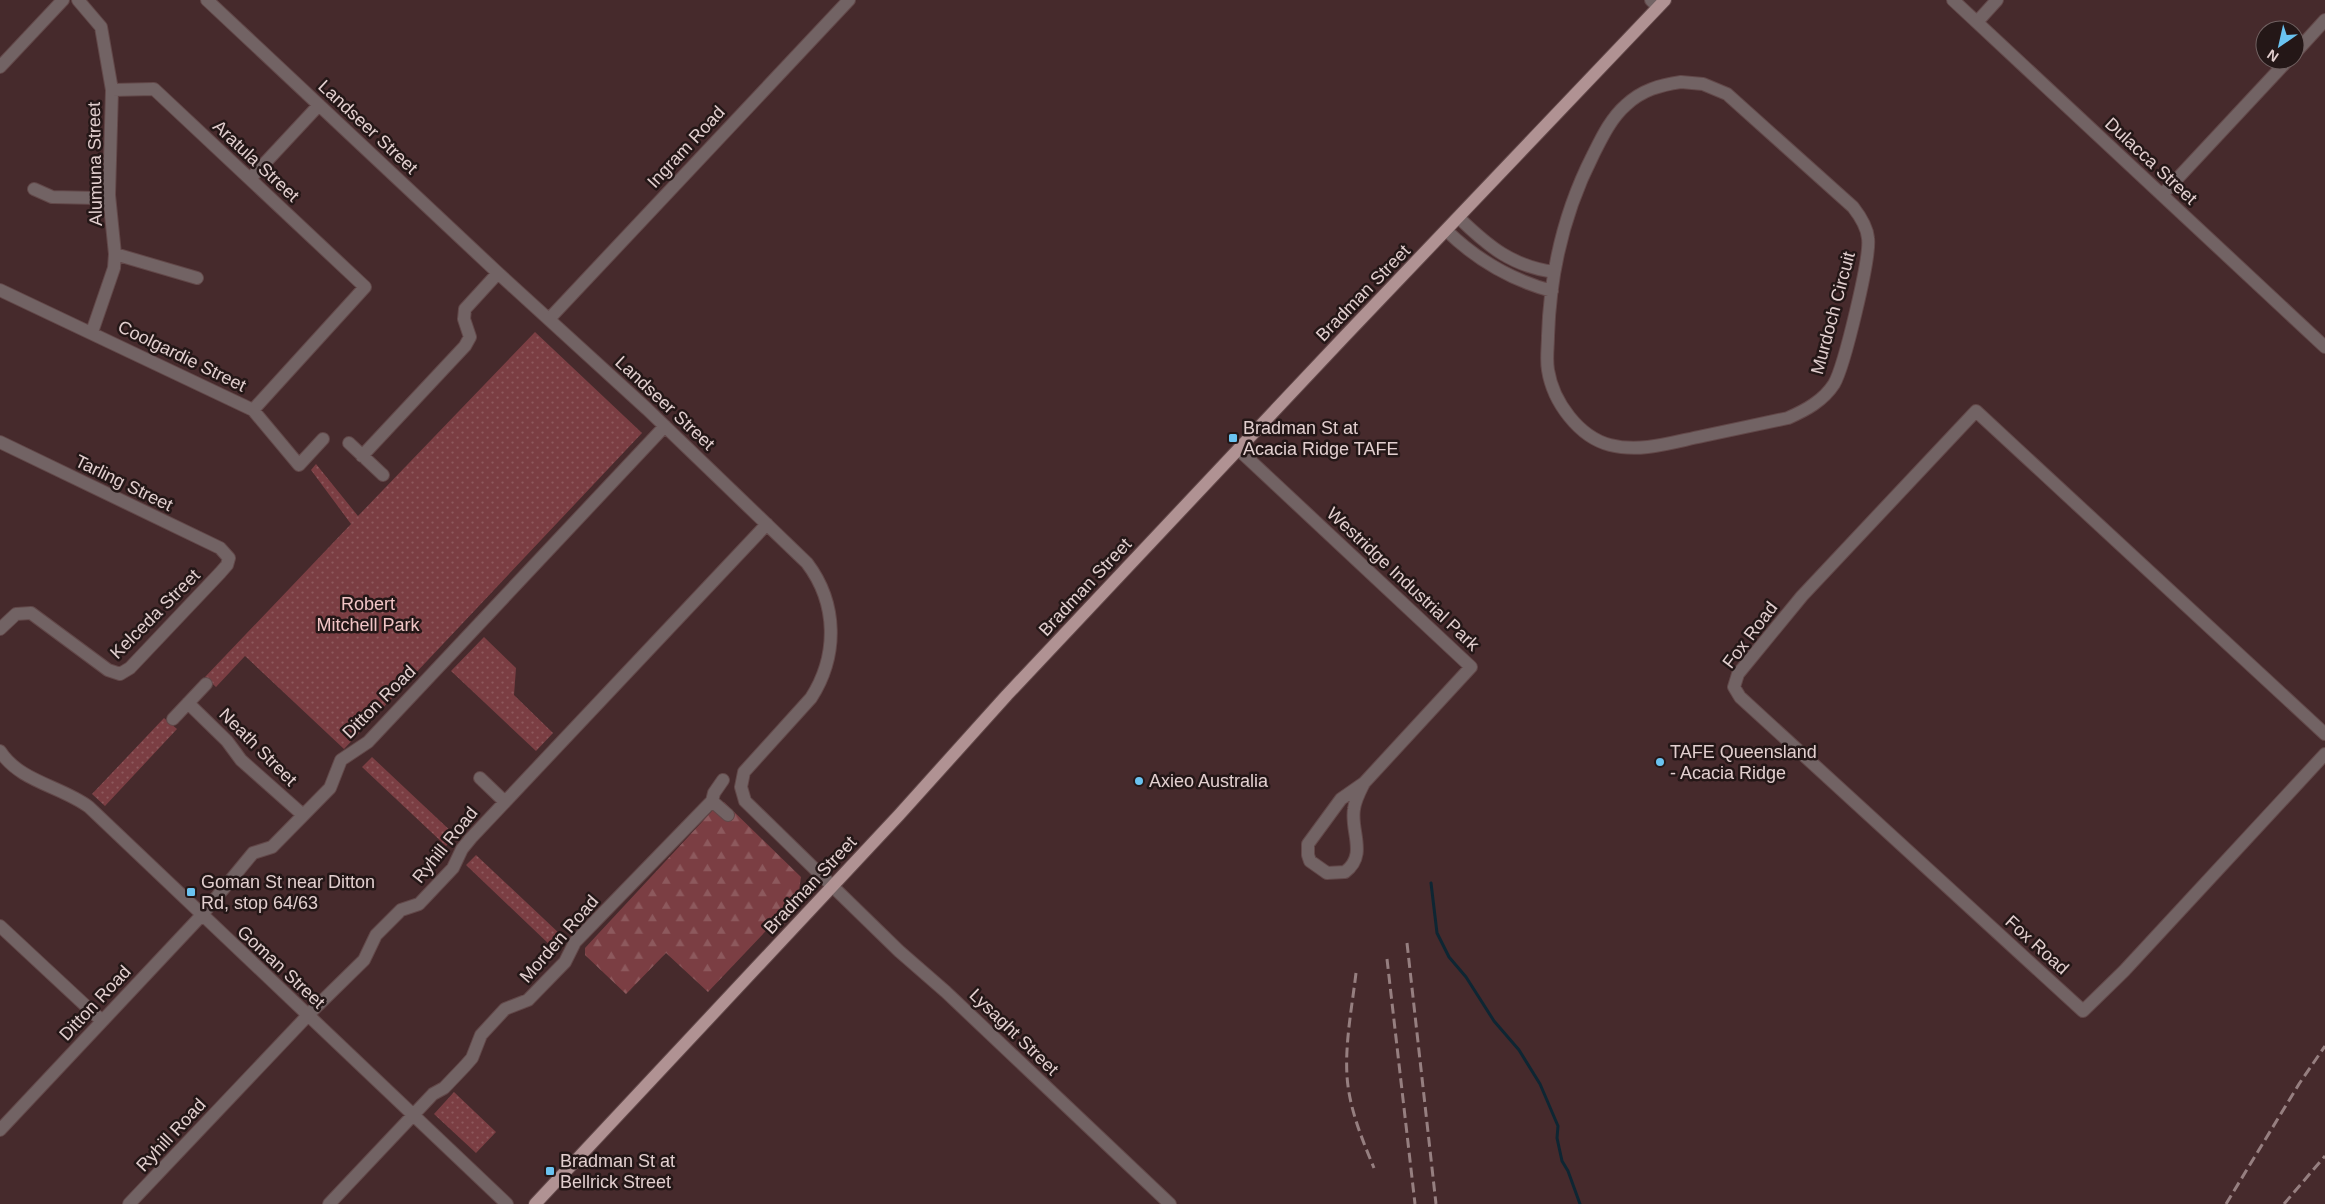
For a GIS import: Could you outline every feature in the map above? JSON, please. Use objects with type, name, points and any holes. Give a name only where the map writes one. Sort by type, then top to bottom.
[{"type":"main road","name":"Bradman Street","points":[[535,1204],[832,886],[1007,695],[1350,330],[1447,231],[1658,2]]},
{"type":"street","points":[[0,67],[63,0]]},
{"type":"street","name":"Alumuna Street","points":[[78,0],[101,27],[112,90],[109,195],[115,254],[114,268],[92,332]]},
{"type":"street","name":"Landseer Street","points":[[207,0],[498,273],[665,426],[799,554],[819,581],[830,616],[830,647],[824,674],[805,706],[746,769],[741,782],[742,793],[750,808],[832,886]]},
{"type":"street","name":"Ingram Road","points":[[549,319],[849,0]]},
{"type":"street","name":"Dulacca Street","points":[[1954,0],[2325,347]]},
{"type":"street","points":[[1977,22],[1997,0]]},
{"type":"street","points":[[2305,42],[2325,20]]},
{"type":"street","points":[[2162,195],[2279,70]]},
{"type":"street","name":"Murdoch Circuit","points":[[1681,82],[1703,84],[1715,88],[1737,102],[1853,207],[1868,236],[1867,261],[1838,375],[1833,385],[1818,402],[1788,418],[1658,446],[1632,448],[1600,441],[1582,430],[1560,403],[1548,372],[1552,291],[1554,272],[1572,203],[1590,160],[1611,122],[1625,105],[1643,92],[1655,87],[1681,82]]},
{"type":"street","name":"Aratula Street","points":[[112,90],[154,90],[365,286],[253,410]]},
{"type":"street","points":[[250,179],[319,104]]},
{"type":"street","points":[[34,189],[52,197],[96,198],[109,195]]},
{"type":"street","points":[[1459,218],[1485,243],[1512,260],[1529,268],[1554,272]]},
{"type":"street","points":[[1447,231],[1478,257],[1499,270],[1533,286],[1552,291]]},
{"type":"street","points":[[115,254],[197,278]]},
{"type":"street","points":[[362,456],[465,346],[470,337],[464,319],[465,309],[498,273]]},
{"type":"street","name":"Coolgardie Street","points":[[0,290],[253,410],[299,465],[323,439]]},
{"type":"street","name":"Fox Road","points":[[2325,734],[1976,411],[1802,596],[1738,674],[1734,687],[1740,697],[2083,1011],[2124,971],[2325,754]]},
{"type":"street","name":"Ditton Road","points":[[1,1127],[201,916],[222,893],[229,880],[253,853],[272,847],[330,788],[342,760],[368,742],[665,426]]},
{"type":"street","name":"Tarling Street","points":[[0,442],[220,548],[226,552],[229,558]]},
{"type":"street","points":[[349,443],[383,475]]},
{"type":"street","name":"Westridge Industrial Park","points":[[1239,450],[1471,667],[1364,783],[1341,799],[1308,844],[1310,861],[1327,873],[1345,872],[1354,862],[1358,849],[1354,808],[1364,783]]},
{"type":"street","name":"Ryhill Road","points":[[129,1204],[308,1015],[364,960],[376,935],[401,910],[419,904],[453,868],[462,848],[767,524]]},
{"type":"street","name":"Kelceda Street","points":[[0,629],[16,614],[31,614],[108,670],[120,674],[130,668],[220,573],[227,565],[229,558]]},
{"type":"street","points":[[173,719],[206,684]]},
{"type":"street","name":"Neath Street","points":[[188,703],[227,741],[241,760],[303,815]]},
{"type":"street","name":"Goman Street","points":[[0,751],[14,768],[68,794],[89,808],[201,916],[508,1204]]},
{"type":"street","points":[[480,778],[505,802]]},
{"type":"street","name":"Morden Road","points":[[329,1204],[433,1094],[444,1088],[468,1062],[481,1035],[505,1009],[528,1000],[565,962],[576,942],[712,801],[714,793],[723,780]]},
{"type":"street","points":[[712,801],[728,815]]},
{"type":"street","name":"Lysaght Street","points":[[832,886],[1170,1204]]},
{"type":"street","points":[[0,926],[102,1021]]},
{"type":"green space","name":"Robert Mitchell Park","points":[[535,332],[642,433],[344,749],[245,656],[216,687],[205,677],[351,524],[311,470],[316,464],[358,516]]},
{"type":"green space","points":[[484,637],[516,668],[514,695],[553,733],[536,751],[451,671]]},
{"type":"green space","points":[[164,718],[177,729],[105,806],[92,794]]},
{"type":"green space","points":[[372,757],[456,836],[446,846],[362,767]]},
{"type":"green space","points":[[724,802],[801,877],[798,897],[708,992],[666,953],[626,994],[585,955],[585,948],[714,809]]},
{"type":"green space","points":[[476,855],[561,935],[551,946],[466,865]]},
{"type":"green space","points":[[454,1092],[496,1132],[476,1153],[434,1114]]},
{"type":"waterway","points":[[1431,883],[1437,933],[1449,957],[1466,977],[1494,1021],[1519,1050],[1540,1084],[1558,1126],[1557,1138],[1562,1161],[1568,1171],[1580,1204]]},
{"type":"railway","points":[[1407,943],[1436,1204]]},
{"type":"railway","points":[[1387,959],[1415,1204]]},
{"type":"railway","points":[[1356,973],[1348,1037],[1348,1088],[1353,1112],[1374,1168]]},
{"type":"railway","points":[[2226,1204],[2299,1084],[2325,1046]]},
{"type":"railway","points":[[2284,1204],[2325,1156]]},
{"type":"place","name":"Bradman St at Acacia Ridge TAFE","points":[[1233,438]]},
{"type":"place","name":"TAFE Queensland - Acacia Ridge","points":[[1660,762]]},
{"type":"place","name":"Axieo Australia","points":[[1139,781]]},
{"type":"place","name":"Goman St near Ditton Rd, stop 64/63","points":[[191,892]]},
{"type":"place","name":"Bradman St at Bellrick Street","points":[[550,1171]]}]
